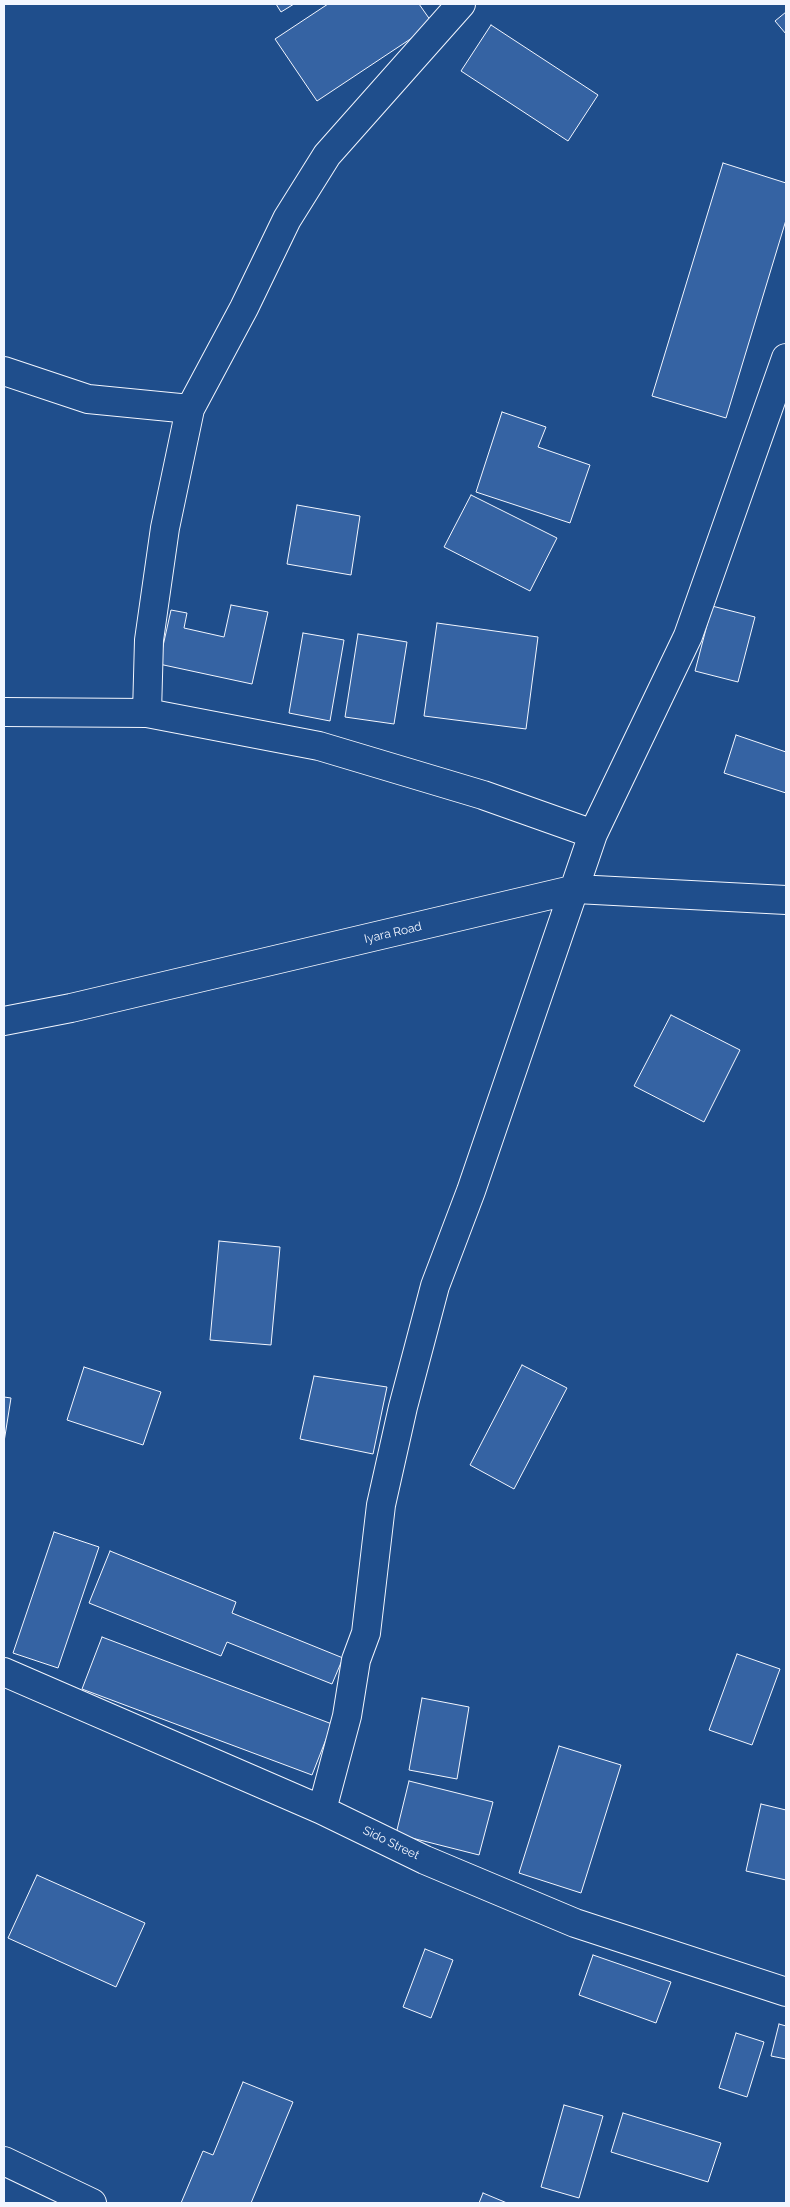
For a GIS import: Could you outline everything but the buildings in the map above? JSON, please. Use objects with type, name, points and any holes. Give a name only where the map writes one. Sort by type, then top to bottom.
[{"type":"street","points":[[146,712],[149,640],[165,528],[190,409],[244,308],[287,219],[327,155],[461,4]]},
{"type":"street","points":[[322,1810],[347,1716],[356,1660],[366,1633],[383,1496],[403,1407],[435,1286],[471,1191],[594,834],[688,636],[786,358]]},
{"type":"street","points":[[4,371],[88,399],[190,409]]},
{"type":"street","points":[[4,712],[146,712],[319,746],[483,795],[594,834]]},
{"type":"street","name":"Iyara Road","points":[[4,1021],[128,995],[576,889],[786,900]]},
{"type":"street","name":"Sido Street","points":[[4,1672],[322,1810],[425,1860],[575,1923],[786,1992]]},
{"type":"street","points":[[4,2161],[92,2203]]}]
